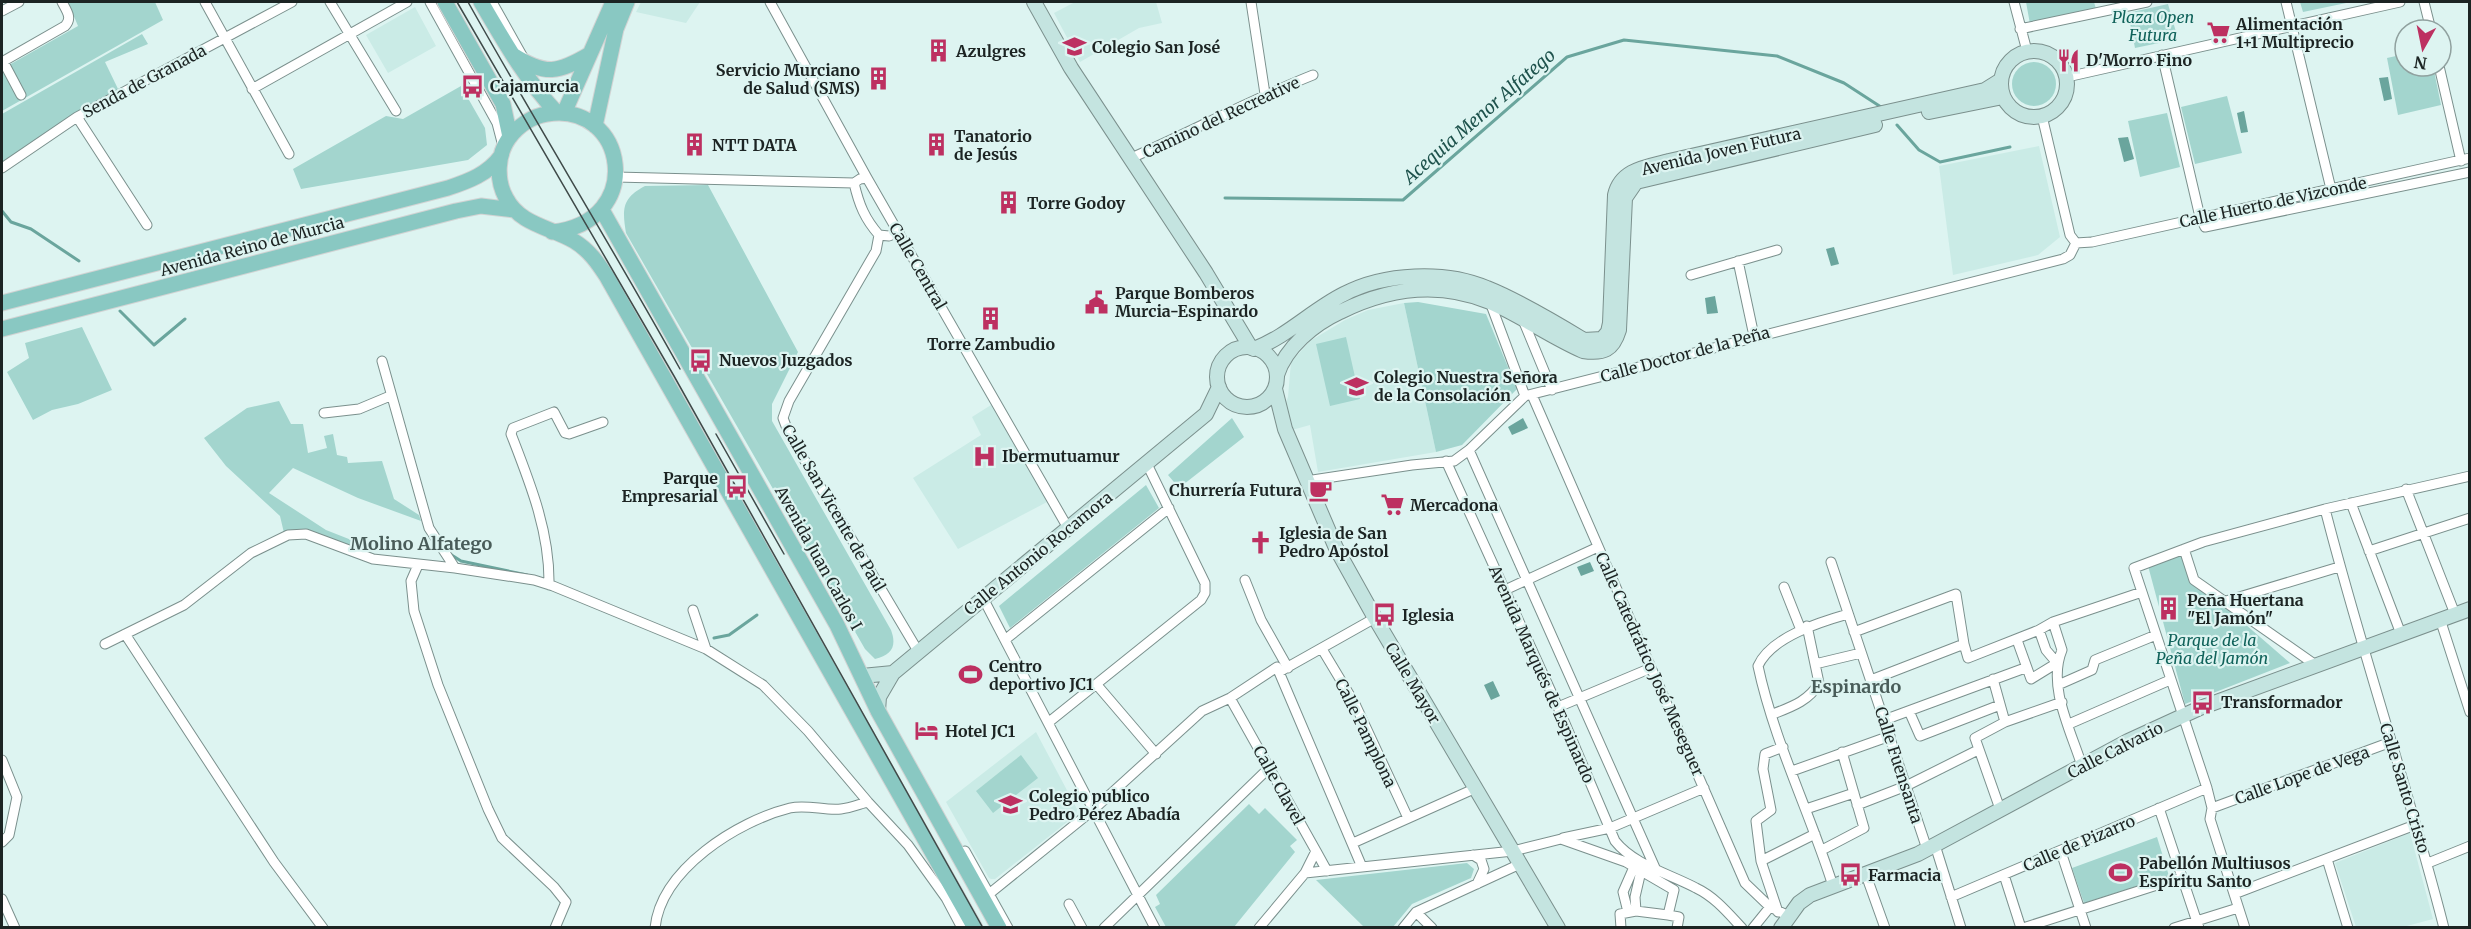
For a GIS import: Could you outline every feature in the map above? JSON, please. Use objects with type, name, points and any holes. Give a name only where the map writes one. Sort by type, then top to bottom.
[{"type":"main road","points":[[445,2],[503,104],[505,147],[501,184],[506,198],[514,210],[526,221],[574,241],[587,250],[607,277],[975,927]]},
{"type":"main road","points":[[481,2],[531,84],[560,113]]},
{"type":"main road","points":[[560,113],[613,2]]},
{"type":"main road","points":[[595,126],[616,29],[627,2]]},
{"type":"main road","points":[[510,52],[527,63],[550,70],[560,70],[590,54]]},
{"type":"main road","points":[[505,147],[530,119],[560,113],[580,117],[595,126],[608,140],[615,158],[616,177],[612,194],[602,210],[576,227],[552,232]]},
{"type":"main road","name":"Avenida Reino de Murcia","points":[[4,302],[448,188],[483,174],[494,166],[505,147]]},
{"type":"main road","name":"Avenida Reino de Murcia","points":[[2,329],[456,211],[481,206],[514,210]]},
{"type":"main road","name":"Avenida Juan Carlos I","points":[[602,210],[837,625],[862,676],[999,927]]},
{"type":"main road","points":[[2,338],[38,320]]},
{"type":"street","points":[[2,11],[19,2]]},
{"type":"street","points":[[21,95],[2,62],[68,24],[69,15],[62,2]]},
{"type":"street","points":[[205,2],[289,154]]},
{"type":"street","name":"Senda de Granada","points":[[2,168],[77,117],[292,2]]},
{"type":"street","points":[[330,2],[396,111]]},
{"type":"street","points":[[252,89],[407,2]]},
{"type":"street","points":[[430,2],[497,123],[505,147]]},
{"type":"street","points":[[492,2],[527,63]]},
{"type":"street","name":"Calle Central","points":[[770,2],[867,178],[1068,528]]},
{"type":"street","points":[[1034,2],[1059,49],[1253,348]]},
{"type":"street","points":[[1251,2],[1265,94]]},
{"type":"street","points":[[2014,2],[2027,51]]},
{"type":"street","points":[[2020,29],[2147,2]]},
{"type":"street","points":[[2286,2],[2331,189]]},
{"type":"street","points":[[2067,76],[2400,2]]},
{"type":"street","points":[[2424,2],[2428,18]]},
{"type":"street","points":[[2027,51],[2040,51],[2052,56],[2067,76],[2065,97],[2052,112],[2042,116],[2029,117],[2017,112],[2003,98],[2001,80],[2005,67],[2014,57],[2027,51]]},
{"type":"street","points":[[2162,55],[2200,217],[2203,225],[2207,227],[2469,172]]},
{"type":"street","name":"Camino del Recreative","points":[[1129,159],[1199,128],[1265,94],[1313,75]]},
{"type":"street","points":[[2442,78],[2465,160]]},
{"type":"street","name":"Avenida Joven Futura","points":[[1253,348],[1280,338],[1317,308],[1347,292],[1373,283],[1406,278],[1437,277],[1466,281],[1487,288],[1584,340],[1602,339],[1608,332],[1610,323],[1615,193],[1626,174],[1669,161],[1985,90],[2001,80]]},
{"type":"street","name":"Avenida Joven Futura","points":[[1276,382],[1285,355],[1303,337],[1330,316],[1367,298],[1410,289],[1431,288],[1490,302],[1583,351],[1597,353],[1615,343],[1619,330],[1624,202],[1636,182],[1967,104],[2003,98]]},
{"type":"street","points":[[2042,116],[2068,229],[2072,240],[2076,243]]},
{"type":"street","points":[[77,117],[147,225]]},
{"type":"street","name":"Calle Huerto de Vizconde","points":[[2076,243],[2085,243],[2465,160]]},
{"type":"street","points":[[616,177],[854,183],[860,178],[867,178]]},
{"type":"street","points":[[854,183],[862,212],[879,236],[889,236],[899,232]]},
{"type":"street","name":"Calle San Vicente de Paúl","points":[[879,236],[876,251],[789,401],[783,418],[789,434],[918,651]]},
{"type":"street","name":"Calle Doctor de la Peña","points":[[1306,481],[1454,461],[1528,395],[2063,259],[2070,255],[2076,243]]},
{"type":"street","points":[[1691,275],[1777,250]]},
{"type":"street","points":[[1738,261],[1754,336]]},
{"type":"street","name":"Calle Catedrático José Meseguer","points":[[1490,302],[1528,395],[1598,547],[1745,883],[1780,916]]},
{"type":"street","points":[[1523,319],[1552,390]]},
{"type":"street","points":[[1234,320],[1236,339],[1234,351],[1220,366],[1219,387],[1227,399],[1239,406],[1258,405],[1268,399],[1276,382],[1272,361],[1262,351],[1253,348],[1234,351]]},
{"type":"street","points":[[382,361],[429,528],[455,568]]},
{"type":"street","name":"Calle Mayor","points":[[1276,382],[1284,429]]},
{"type":"street","name":"Calle Antonio Rocamora","points":[[876,700],[893,673],[918,651],[1206,414],[1219,387]]},
{"type":"street","points":[[324,413],[359,409],[390,396]]},
{"type":"street","name":"Calle Mayor","points":[[1258,405],[1274,415],[1284,429],[1336,548],[1558,927]]},
{"type":"street","name":"Calle Antonio Rocamora","points":[[1206,414],[1239,406]]},
{"type":"street","points":[[549,585],[546,538],[533,490],[511,434],[513,428],[554,412],[565,433],[569,434],[603,422]]},
{"type":"street","name":"Avenida Marqués de Espinardo","points":[[1469,450],[1656,870]]},
{"type":"street","name":"Avenida Marqués de Espinardo","points":[[1446,462],[1621,848],[1656,870],[1713,898],[1742,927]]},
{"type":"street","points":[[1049,722],[1206,594],[1205,582],[1147,464]]},
{"type":"street","points":[[2245,927],[2210,819],[2212,808],[2207,788],[2134,568],[2184,549],[2325,509],[2406,489],[2469,479]]},
{"type":"street","points":[[2406,489],[2455,614]]},
{"type":"street","points":[[2351,503],[2401,634]]},
{"type":"street","points":[[1006,639],[1169,508]]},
{"type":"street","name":"Calle Santo Cristo","points":[[2325,509],[2362,649],[2428,863],[2444,927]]},
{"type":"street","points":[[2369,551],[2469,518]]},
{"type":"street","points":[[105,644],[184,605],[251,553],[288,535],[306,534],[373,559],[534,580],[706,649],[750,675],[778,698],[908,845],[946,898],[962,927]]},
{"type":"street","points":[[1505,590],[1598,547]]},
{"type":"street","points":[[2184,549],[2194,580],[2317,666]]},
{"type":"street","name":"Calle Fuensanta","points":[[1831,562],[1906,786],[1952,897],[1961,927]]},
{"type":"street","points":[[418,565],[411,581],[414,611],[438,685],[502,838],[554,887],[566,902],[555,927]]},
{"type":"street","points":[[2226,601],[2339,567]]},
{"type":"street","points":[[1245,580],[1284,670],[1362,867]]},
{"type":"street","points":[[1773,714],[1798,704],[1814,692],[1819,683],[1804,628],[1784,587]]},
{"type":"street","points":[[1854,632],[1956,594],[1968,658],[2016,640],[2053,622],[2142,592]]},
{"type":"street","points":[[983,597],[1155,927]]},
{"type":"street","name":"Calle Calvario","points":[[1780,916],[1810,895],[1866,875],[1931,847],[2082,765],[2182,717],[2469,609]]},
{"type":"street","points":[[693,610],[706,649]]},
{"type":"street","points":[[1833,886],[1783,747],[1758,666],[1763,655],[1804,628],[1848,614]]},
{"type":"street","points":[[1284,670],[1375,618]]},
{"type":"street","points":[[2440,619],[2469,712]]},
{"type":"street","points":[[2053,622],[2062,650],[2057,663],[2058,685],[2082,765]]},
{"type":"street","points":[[2039,630],[2046,650],[2057,663]]},
{"type":"street","points":[[125,634],[274,862],[323,927]]},
{"type":"street","points":[[2058,685],[2092,670],[2095,660],[2156,635]]},
{"type":"street","points":[[2016,640],[2031,679],[2057,663]]},
{"type":"street","points":[[1871,680],[1964,644]]},
{"type":"street","name":"Calle Pamplona","points":[[1322,649],[1355,704],[1408,818]]},
{"type":"street","points":[[1815,664],[1861,653]]},
{"type":"street","points":[[989,894],[1093,810],[1202,711],[1230,698],[1277,667],[1284,670]]},
{"type":"street","points":[[1558,707],[1651,668]]},
{"type":"street","points":[[1884,720],[2025,668]]},
{"type":"street","points":[[862,676],[893,673]]},
{"type":"street","points":[[1993,679],[2005,722]]},
{"type":"street","points":[[2069,724],[2170,680]]},
{"type":"street","points":[[1096,685],[1156,754]]},
{"type":"street","name":"Calle Clavel","points":[[1230,698],[1327,871]]},
{"type":"street","points":[[876,700],[884,710],[1008,927]]},
{"type":"street","points":[[2000,809],[1975,738],[2005,722],[2062,702]]},
{"type":"street","points":[[1909,711],[1920,736],[2000,705]]},
{"type":"street","points":[[1792,771],[1890,736]]},
{"type":"street","name":"Calle Lope de Vega","points":[[2212,808],[2391,742]]},
{"type":"street","points":[[1753,927],[1780,916],[1761,861],[1756,821],[1772,810],[1763,769],[1765,754],[1783,747]]},
{"type":"street","points":[[1857,805],[1906,786],[1978,750]]},
{"type":"street","points":[[1821,850],[1864,828],[1842,752]]},
{"type":"street","points":[[2,760],[17,797],[9,835],[2,842]]},
{"type":"street","points":[[1104,927],[1139,896],[1269,768]]},
{"type":"street","points":[[1353,843],[1476,788]]},
{"type":"street","points":[[1305,873],[1513,851],[1610,828],[1704,788]]},
{"type":"street","name":"Calle de Pizarro","points":[[1952,897],[2207,788]]},
{"type":"street","points":[[1806,810],[1854,793]]},
{"type":"street","points":[[656,927],[657,915],[673,881],[698,855],[729,836],[762,818],[792,807],[841,809],[868,802]]},
{"type":"street","points":[[2159,808],[2198,924]]},
{"type":"street","points":[[2234,894],[2415,825]]},
{"type":"street","points":[[1761,861],[1815,834]]},
{"type":"street","points":[[1561,839],[1596,850],[1637,869],[1674,890],[1668,915]]},
{"type":"street","points":[[2428,863],[2469,846]]},
{"type":"street","points":[[1259,927],[1305,873],[1316,851]]},
{"type":"street","points":[[2061,852],[2086,927]]},
{"type":"street","points":[[1473,855],[1481,860],[1484,868],[1477,884]]},
{"type":"street","points":[[2326,859],[2348,927]]},
{"type":"street","points":[[1402,927],[1416,912],[1520,864]]},
{"type":"street","points":[[1632,911],[1623,892],[1637,869]]},
{"type":"street","points":[[1866,875],[1885,927]]},
{"type":"street","points":[[2004,875],[2022,927],[2182,877]]},
{"type":"street","points":[[2,899],[15,927]]},
{"type":"street","points":[[1069,904],[1082,927]]},
{"type":"street","points":[[2175,927],[2198,924],[2238,908]]},
{"type":"street","points":[[1622,927],[1620,914],[1632,911],[1679,917],[1677,927]]},
{"type":"street","points":[[1416,912],[1432,927]]},
{"type":"shaded area","points":[[641,2],[700,2],[686,23],[636,12]]},
{"type":"shaded area","points":[[1075,2],[1156,2],[1162,23],[1139,28],[1080,62],[1054,13]]},
{"type":"shaded area","points":[[415,7],[436,46],[388,73],[366,35]]},
{"type":"shaded area","points":[[2388,77],[2392,99],[2384,101],[2379,78]]},
{"type":"shaded area","points":[[2244,111],[2248,132],[2241,133],[2237,113]]},
{"type":"shaded area","points":[[2128,137],[2134,159],[2124,162],[2118,138]]},
{"type":"shaded area","points":[[2039,146],[2060,237],[2038,255],[1953,275],[1939,166]]},
{"type":"shaded area","points":[[1834,247],[1839,264],[1831,266],[1826,249]]},
{"type":"shaded area","points":[[1715,296],[1718,313],[1707,314],[1705,298]]},
{"type":"shaded area","name":"Colegio Nuestra Señora de la Consolación","points":[[1404,303],[1436,452],[1318,472],[1310,425],[1292,430],[1284,407],[1288,397],[1291,362],[1310,341],[1345,320],[1368,310]]},
{"type":"shaded area","name":"Ibermutuamur","points":[[991,405],[1047,502],[958,549],[913,478],[981,435],[972,417]]},
{"type":"shaded area","points":[[1523,418],[1528,428],[1512,435],[1508,427]]},
{"type":"shaded area","points":[[1590,562],[1594,571],[1581,576],[1577,567]]},
{"type":"shaded area","points":[[1493,681],[1500,696],[1491,700],[1484,685]]},
{"type":"shaded area","name":"Colegio publico Pedro Pérez Abadía","points":[[1036,732],[1077,809],[1076,815],[995,879],[991,879],[946,802]]},
{"type":"shaded area","points":[[2410,833],[2433,919],[2403,927],[2356,927],[2335,863]]},
{"type":"green space","points":[[68,2],[155,2],[163,20],[2,111],[2,69],[78,26]]},
{"type":"green space","points":[[2026,2],[2094,2],[2096,9],[2030,24]]},
{"type":"green space","points":[[2300,2],[2351,2],[2303,12]]},
{"type":"green space","name":"Plaza Open Futura","points":[[2168,4],[2178,39],[2135,48],[2128,13]]},
{"type":"green space","points":[[142,34],[148,44],[105,62],[119,91],[2,165],[2,114]]},
{"type":"green space","points":[[2393,57],[2393,78],[2435,78],[2441,105],[2398,115],[2387,58]]},
{"type":"green space","points":[[2034,62],[2050,68],[2056,84],[2050,100],[2034,106],[2018,100],[2012,84],[2018,68]]},
{"type":"green space","points":[[461,86],[485,128],[487,145],[468,160],[301,189],[293,169],[386,116],[403,119]]},
{"type":"green space","points":[[2227,96],[2242,153],[2195,164],[2181,107]]},
{"type":"green space","points":[[2167,113],[2180,167],[2140,177],[2128,121]]},
{"type":"green space","points":[[708,185],[798,352],[772,404],[772,421],[891,630],[892,649],[881,657],[875,659],[865,649],[626,233],[625,205],[637,190],[645,186]]},
{"type":"green space","points":[[1418,302],[1486,314],[1517,389],[1462,445],[1436,452],[1404,303]]},
{"type":"green space","points":[[82,327],[112,390],[78,404],[52,410],[33,420],[7,372],[29,358],[25,343]]},
{"type":"green space","points":[[1346,337],[1360,399],[1330,406],[1316,344]]},
{"type":"green space","points":[[279,401],[291,424],[303,424],[308,453],[327,448],[324,436],[333,434],[337,455],[347,457],[348,463],[382,461],[394,499],[419,515],[421,521],[358,498],[293,468],[269,493],[326,530],[359,543],[356,549],[305,529],[284,533],[280,516],[226,466],[204,438],[247,408]]},
{"type":"green space","points":[[1232,418],[1244,437],[1179,488],[1168,475]]},
{"type":"green space","points":[[1146,485],[1159,508],[1010,628],[999,606]]},
{"type":"green space","name":"Parque de la Peña del Jamón","points":[[2181,553],[2192,584],[2223,605],[2290,663],[2185,704],[2147,562]]},
{"type":"green space","points":[[1021,755],[1038,778],[993,813],[976,791]]},
{"type":"green space","points":[[1249,804],[1259,814],[1265,808],[1297,840],[1290,846],[1295,852],[1234,927],[1166,927],[1155,907],[1160,904],[1156,895]]},
{"type":"green space","name":"Pabellón Multiusos Espíritu Santo","points":[[2157,837],[2169,876],[2084,903],[2072,868]]},
{"type":"green space","points":[[1467,863],[1474,869],[1471,878],[1412,904],[1393,927],[1364,927],[1316,880]]},
{"type":"waterway","name":"Acequia Menor Alfatego","points":[[1225,198],[1403,200],[1567,57],[1624,40],[1777,56],[1844,83],[1881,107]]},
{"type":"waterway","name":"Acequia Menor Alfatego","points":[[1897,125],[1919,150],[1940,162],[2010,147]]},
{"type":"waterway","name":"Acequia Menor Alfatego","points":[[2,211],[11,222],[31,229],[79,261]]},
{"type":"waterway","name":"Acequia Menor Alfatego","points":[[120,311],[154,345],[185,319]]},
{"type":"waterway","name":"Acequia Menor Alfatego","points":[[450,554],[461,561],[527,575]]},
{"type":"waterway","name":"Acequia Menor Alfatego","points":[[714,638],[729,635],[757,615]]},
{"type":"tram line","points":[[457,2],[674,376],[983,928]]},
{"type":"tram line","points":[[468,2],[680,369]]},
{"type":"tram line","points":[[716,434],[784,554]]},
{"type":"place","name":"Alimentación 1+1 Multiprecio","points":[[2218,33]]},
{"type":"place","name":"Colegio San José","points":[[1074,47]]},
{"type":"place","name":"Azulgres","points":[[938,51]]},
{"type":"place","name":"D'Morro Fino","points":[[2068,60]]},
{"type":"place","name":"Servicio Murciano de Salud (SMS)","points":[[878,79]]},
{"type":"place","name":"Cajamurcia","points":[[472,86]]},
{"type":"place","name":"NTT DATA","points":[[694,145]]},
{"type":"place","name":"Tanatorio de Jesús","points":[[936,145]]},
{"type":"place","name":"Torre Godoy","points":[[1009,203]]},
{"type":"place","name":"Parque Bomberos Murcia-Espinardo","points":[[1097,302]]},
{"type":"place","name":"Torre Zambudio","points":[[991,319]]},
{"type":"place","name":"Nuevos Juzgados","points":[[701,360]]},
{"type":"place","name":"Colegio Nuestra Señora de la Consolación","points":[[1356,386]]},
{"type":"place","name":"Ibermutuamur","points":[[984,456]]},
{"type":"place","name":"Parque Empresarial","points":[[736,487]]},
{"type":"place","name":"Churrería Futura","points":[[1320,490]]},
{"type":"place","name":"Mercadona","points":[[1392,505]]},
{"type":"place","name":"Iglesia de San Pedro Apóstol","points":[[1261,542]]},
{"type":"place","name":"Peña Huertana \"El Jamón\"","points":[[2169,609]]},
{"type":"place","name":"Iglesia","points":[[1384,615]]},
{"type":"place","name":"Centro deportivo JC1","points":[[971,675]]},
{"type":"place","name":"Transformador","points":[[2203,702]]},
{"type":"place","name":"Hotel JC1","points":[[927,731]]},
{"type":"place","name":"Colegio publico Pedro Pérez Abadía","points":[[1011,805]]},
{"type":"place","name":"Pabellón Multiusos Espíritu Santo","points":[[2121,872]]},
{"type":"place","name":"Farmacia","points":[[1850,875]]},
{"type":"district","name":"Molino Alfatego","points":[[421,543]]},
{"type":"district","name":"Espinardo","points":[[1856,686]]}]
